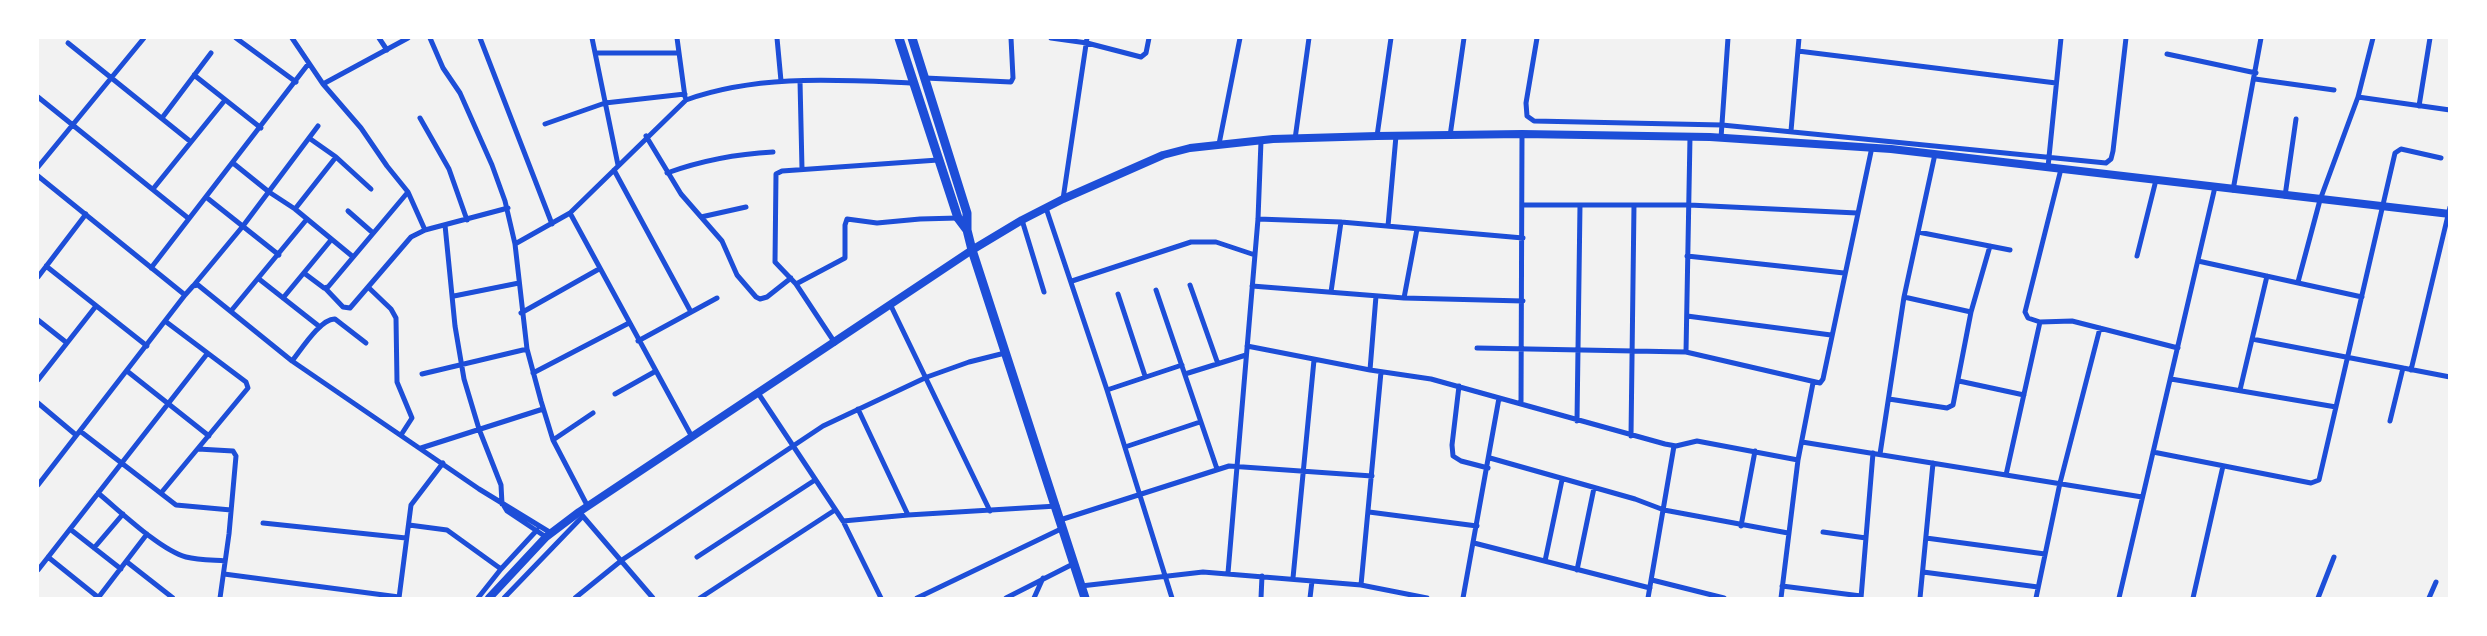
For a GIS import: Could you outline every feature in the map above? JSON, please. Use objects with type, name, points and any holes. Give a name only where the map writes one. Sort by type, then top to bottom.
[{"type":"highway","points":[[899,38],[958,218],[967,230]]},
{"type":"highway","points":[[912,38],[967,213],[967,230],[972,250],[1057,506],[1085,598]]},
{"type":"main road","points":[[489,598],[549,535],[972,250],[1022,220],[1063,199],[1163,155],[1190,148],[1261,141],[1377,136],[1522,134],[1721,138],[1872,147],[2320,200],[2449,212]]},
{"type":"street","points":[[38,166],[111,75],[144,38]]},
{"type":"street","points":[[236,38],[296,82]]},
{"type":"street","points":[[292,38],[323,84],[361,128],[387,166],[408,192],[425,230]]},
{"type":"street","points":[[379,38],[387,50]]},
{"type":"street","points":[[323,84],[408,38]]},
{"type":"street","points":[[430,38],[443,68],[464,102],[492,165],[508,208],[515,244],[521,312],[533,374],[553,440],[588,507]]},
{"type":"street","points":[[480,38],[552,224]]},
{"type":"street","points":[[592,38],[618,165]]},
{"type":"street","points":[[677,38],[685,97]]},
{"type":"street","points":[[777,38],[781,81]]},
{"type":"street","points":[[925,78],[1010,82],[1013,78],[1010,38]]},
{"type":"street","points":[[1051,38],[1087,40],[1141,57],[1146,53],[1149,38]]},
{"type":"street","points":[[1219,144],[1240,38]]},
{"type":"street","points":[[1295,139],[1309,38]]},
{"type":"street","points":[[1377,136],[1391,38]]},
{"type":"street","points":[[1450,136],[1464,38]]},
{"type":"street","points":[[1537,38],[1526,103],[1526,114],[1530,120],[1722,124],[2049,156],[2101,163],[2106,163],[2111,159],[2126,38]]},
{"type":"street","points":[[1721,138],[1728,38]]},
{"type":"street","points":[[1791,131],[1799,38]]},
{"type":"street","points":[[2048,167],[2061,38]]},
{"type":"street","points":[[2233,190],[2261,38]]},
{"type":"street","points":[[2298,282],[2320,200],[2358,98],[2373,38]]},
{"type":"street","points":[[2419,106],[2430,38]]},
{"type":"street","points":[[1063,199],[1087,40]]},
{"type":"street","points":[[68,43],[111,75],[191,142]]},
{"type":"street","points":[[1798,51],[2056,84]]},
{"type":"street","points":[[162,118],[211,53]]},
{"type":"street","points":[[596,53],[679,53]]},
{"type":"street","points":[[2167,54],[2255,76],[2334,90]]},
{"type":"street","points":[[151,268],[188,218],[261,128],[309,63]]},
{"type":"street","points":[[194,76],[261,128]]},
{"type":"street","points":[[545,124],[605,103],[685,97],[781,81],[914,83]]},
{"type":"street","points":[[800,81],[802,169]]},
{"type":"street","points":[[515,244],[570,213],[685,97]]},
{"type":"street","points":[[2358,98],[2450,110]]},
{"type":"street","points":[[38,99],[153,188],[188,218]]},
{"type":"street","points":[[153,188],[226,100]]},
{"type":"street","points":[[420,118],[449,169],[467,220]]},
{"type":"street","points":[[2285,196],[2296,119]]},
{"type":"street","points":[[38,482],[147,346],[185,295],[244,226],[318,126]]},
{"type":"street","points":[[1521,404],[1523,301],[1522,134]]},
{"type":"street","points":[[646,136],[667,173],[722,241],[737,275],[756,297],[760,299],[766,297],[791,278]]},
{"type":"street","points":[[1388,226],[1396,136]]},
{"type":"street","points":[[1686,352],[1690,137]]},
{"type":"street","points":[[309,138],[336,157],[371,189]]},
{"type":"street","points":[[1228,573],[1258,218],[1261,141]]},
{"type":"street","points":[[1477,348],[1686,352],[1812,383],[1822,382],[1872,147]]},
{"type":"street","points":[[2153,452],[2316,482],[2320,474],[2396,151],[2400,149],[2441,158]]},
{"type":"street","points":[[667,173],[697,162],[734,154],[773,152]]},
{"type":"street","points":[[1880,454],[1904,297],[1935,154]]},
{"type":"street","points":[[295,209],[336,157]]},
{"type":"street","points":[[835,343],[796,284],[777,265],[774,257],[776,174],[782,170],[938,160]]},
{"type":"street","points":[[233,163],[269,192],[295,209],[352,256]]},
{"type":"street","points":[[2061,168],[2025,312],[2028,318],[2040,322],[2072,321],[2178,348]]},
{"type":"street","points":[[614,170],[691,312]]},
{"type":"street","points":[[38,176],[185,295]]},
{"type":"street","points":[[2137,256],[2156,180]]},
{"type":"street","points":[[2119,598],[2216,187]]},
{"type":"street","points":[[325,288],[408,192]]},
{"type":"street","points":[[206,197],[279,255]]},
{"type":"street","points":[[1523,205],[1689,205],[1857,213]]},
{"type":"street","points":[[1577,421],[1580,205]]},
{"type":"street","points":[[1631,436],[1634,205]]},
{"type":"street","points":[[701,217],[746,207]]},
{"type":"street","points":[[304,273],[325,288],[343,307],[348,309],[405,241],[425,230],[508,208]]},
{"type":"street","points":[[1046,208],[1072,281],[1172,598]]},
{"type":"street","points":[[348,210],[373,233]]},
{"type":"street","points":[[2411,370],[2449,212]]},
{"type":"street","points":[[570,213],[638,341],[692,437]]},
{"type":"street","points":[[38,277],[86,214]]},
{"type":"street","points":[[796,284],[844,258],[844,225],[847,219],[877,223],[958,218]]},
{"type":"street","points":[[1258,218],[1340,222],[1523,238]]},
{"type":"street","points":[[232,311],[307,219]]},
{"type":"street","points":[[1022,220],[1044,292]]},
{"type":"street","points":[[1331,292],[1340,222]]},
{"type":"street","points":[[445,225],[462,365],[479,429],[501,485],[503,505]]},
{"type":"street","points":[[1404,298],[1417,229]]},
{"type":"street","points":[[1918,232],[2010,250]]},
{"type":"street","points":[[283,298],[331,240]]},
{"type":"street","points":[[1072,281],[1191,242],[1216,242],[1255,255]]},
{"type":"street","points":[[1889,399],[1950,408],[1955,401],[1972,312],[1990,246]]},
{"type":"street","points":[[1687,256],[1844,273]]},
{"type":"street","points":[[2198,261],[2362,297]]},
{"type":"street","points":[[46,266],[147,346]]},
{"type":"street","points":[[521,312],[599,269]]},
{"type":"street","points":[[2240,390],[2267,276]]},
{"type":"street","points":[[259,279],[320,327]]},
{"type":"street","points":[[454,296],[519,283]]},
{"type":"street","points":[[194,285],[204,288],[292,361],[443,463],[503,505],[508,511],[537,530],[549,535]]},
{"type":"street","points":[[1190,285],[1218,364]]},
{"type":"street","points":[[1252,286],[1404,298],[1523,301]]},
{"type":"street","points":[[368,287],[391,308],[396,318],[397,382],[412,418],[410,424],[401,435]]},
{"type":"street","points":[[1156,290],[1217,469]]},
{"type":"street","points":[[1118,294],[1145,376]]},
{"type":"street","points":[[1370,370],[1376,296]]},
{"type":"street","points":[[1904,297],[1972,312]]},
{"type":"street","points":[[638,341],[717,298]]},
{"type":"street","points":[[38,380],[96,306]]},
{"type":"street","points":[[891,306],[927,377],[990,511]]},
{"type":"street","points":[[1687,316],[1831,336]]},
{"type":"street","points":[[292,361],[327,320],[335,319],[366,343]]},
{"type":"street","points":[[38,320],[67,343]]},
{"type":"street","points":[[161,492],[248,387],[246,382],[165,321]]},
{"type":"street","points":[[2006,475],[2040,322]]},
{"type":"street","points":[[533,374],[629,323]]},
{"type":"street","points":[[2036,598],[2060,483],[2100,328]]},
{"type":"street","points":[[2252,339],[2450,377]]},
{"type":"street","points":[[1247,346],[1314,360],[1431,379],[1631,436],[1674,446],[1694,441],[1798,460]]},
{"type":"street","points":[[422,374],[527,349]]},
{"type":"street","points":[[575,598],[622,560],[823,426],[927,377],[962,364],[1005,353]]},
{"type":"street","points":[[38,570],[120,462],[169,404],[207,354]]},
{"type":"street","points":[[1185,374],[1246,355]]},
{"type":"street","points":[[1293,578],[1314,360]]},
{"type":"street","points":[[1107,390],[1182,364]]},
{"type":"street","points":[[2390,421],[2403,368]]},
{"type":"street","points":[[127,371],[209,436]]},
{"type":"street","points":[[615,394],[656,371]]},
{"type":"street","points":[[1362,585],[1381,372]]},
{"type":"street","points":[[2171,378],[2336,407]]},
{"type":"street","points":[[1959,381],[2024,395]]},
{"type":"street","points":[[1781,598],[1798,460],[1812,383]]},
{"type":"street","points":[[1459,386],[1452,445],[1453,456],[1461,461],[1488,468]]},
{"type":"street","points":[[758,393],[843,521],[881,598]]},
{"type":"street","points":[[1463,598],[1490,458],[1499,398]]},
{"type":"street","points":[[38,403],[180,506],[231,510]]},
{"type":"street","points":[[858,409],[908,514]]},
{"type":"street","points":[[421,448],[543,410]]},
{"type":"street","points":[[553,440],[593,412]]},
{"type":"street","points":[[1125,447],[1200,422]]},
{"type":"street","points":[[1802,442],[2142,497]]},
{"type":"street","points":[[1648,598],[1674,446]]},
{"type":"street","points":[[198,449],[232,451],[235,454],[231,510],[220,598]]},
{"type":"street","points":[[1741,526],[1755,451]]},
{"type":"street","points":[[1782,586],[1861,597],[1873,453]]},
{"type":"street","points":[[1490,458],[1562,480],[1635,499],[1664,510],[1741,526],[1788,533]]},
{"type":"street","points":[[224,574],[399,598],[406,538],[413,501],[443,463]]},
{"type":"street","points":[[1920,598],[1933,463]]},
{"type":"street","points":[[917,598],[1062,524],[1217,469],[1238,465],[1303,472],[1372,476]]},
{"type":"street","points":[[2194,598],[2222,466]]},
{"type":"street","points":[[697,557],[815,480]]},
{"type":"street","points":[[1545,561],[1562,480]]},
{"type":"street","points":[[1577,570],[1594,488]]},
{"type":"street","points":[[98,493],[147,534],[184,556],[225,561]]},
{"type":"street","points":[[503,505],[511,507],[549,535]]},
{"type":"street","points":[[843,521],[908,514],[1057,506]]},
{"type":"street","points":[[700,598],[835,510]]},
{"type":"street","points":[[1369,512],[1477,526]]},
{"type":"street","points":[[94,548],[123,514]]},
{"type":"street","points":[[504,598],[581,514],[653,598]]},
{"type":"street","points":[[263,523],[406,538]]},
{"type":"street","points":[[408,525],[447,530],[501,569]]},
{"type":"street","points":[[70,529],[121,569]]},
{"type":"street","points":[[478,598],[501,569],[537,530]]},
{"type":"street","points":[[1823,532],[1866,538]]},
{"type":"street","points":[[48,557],[99,598],[147,534]]},
{"type":"street","points":[[1926,538],[2045,554]]},
{"type":"street","points":[[1474,543],[1650,588]]},
{"type":"street","points":[[2318,598],[2334,557]]},
{"type":"street","points":[[127,562],[173,598]]},
{"type":"street","points":[[1006,598],[1074,564]]},
{"type":"street","points":[[1081,586],[1203,572],[1362,585],[1427,598]]},
{"type":"street","points":[[1923,572],[2038,588]]},
{"type":"street","points":[[1261,598],[1262,576]]},
{"type":"street","points":[[1034,598],[1043,578]]},
{"type":"street","points":[[1652,580],[1724,598]]},
{"type":"street","points":[[1310,598],[1312,581]]},
{"type":"street","points":[[2429,598],[2436,582]]}]
